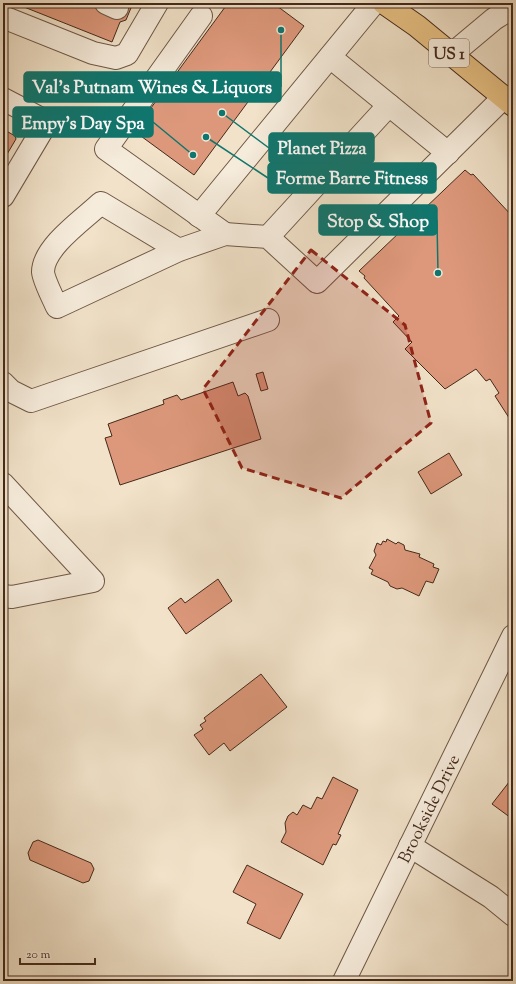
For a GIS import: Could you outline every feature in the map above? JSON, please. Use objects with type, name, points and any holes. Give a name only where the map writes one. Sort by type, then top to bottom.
[{"type":"main road","name":"US 1","points":[[384,3],[417,26],[508,101]]},
{"type":"street","points":[[3,17],[93,53],[116,58],[127,54],[157,3]]},
{"type":"street","points":[[199,216],[374,3]]},
{"type":"street","points":[[451,55],[494,19],[513,7]]},
{"type":"street","points":[[201,16],[106,149],[225,234]]},
{"type":"street","points":[[330,57],[448,153]]},
{"type":"street","points":[[3,99],[47,122],[3,196]]},
{"type":"street","points":[[179,250],[102,203],[55,246],[46,260],[43,274],[57,307],[179,250],[225,234],[268,237],[317,282],[448,153],[508,101]]},
{"type":"street","points":[[268,237],[389,105]]},
{"type":"street","points":[[3,383],[11,391],[31,401],[268,320]]},
{"type":"street","points":[[3,484],[92,581],[12,597],[3,596]]},
{"type":"street","name":"Brookside Drive","points":[[344,981],[513,636]]},
{"type":"street","points":[[410,846],[491,897],[513,914]]},
{"type":"highlighted area","points":[[311,250],[405,325],[431,423],[341,498],[242,468],[203,389]]},
{"type":"building","points":[[14,3],[133,3],[126,20],[120,22],[112,42]]},
{"type":"building","points":[[228,3],[273,3],[304,26],[194,175],[134,131]]},
{"type":"building","points":[[3,129],[15,136],[16,139],[3,161]]},
{"type":"building","points":[[465,170],[471,175],[473,174],[513,217],[513,424],[495,396],[499,393],[490,379],[486,381],[476,369],[445,389],[405,349],[412,342],[393,322],[399,316],[359,271]]},
{"type":"building","points":[[263,372],[268,389],[261,391],[256,374]]},
{"type":"building","points":[[233,382],[238,396],[245,393],[248,396],[261,439],[120,485],[105,438],[112,436],[108,424],[164,404],[163,400],[177,395],[181,400]]},
{"type":"building","points":[[449,453],[462,475],[431,494],[418,472]]},
{"type":"building","points":[[387,539],[396,544],[398,542],[404,545],[405,550],[420,554],[419,557],[434,564],[433,567],[439,569],[433,583],[426,581],[419,596],[402,588],[397,589],[390,586],[388,582],[371,574],[373,570],[369,568],[376,555],[374,551],[377,543],[381,545],[383,541],[386,542]]},
{"type":"building","points":[[218,579],[232,601],[186,634],[168,608],[181,598],[185,603]]},
{"type":"building","points":[[261,674],[287,707],[230,751],[224,743],[209,755],[194,735],[203,729],[200,725],[206,721],[204,718]]},
{"type":"building","points":[[333,777],[358,790],[338,834],[341,835],[336,845],[333,844],[323,865],[281,842],[286,832],[285,823],[288,816],[293,812],[297,815],[303,805],[311,809],[317,797],[322,799]]},
{"type":"building","points":[[513,777],[513,825],[508,821],[511,818],[492,804]]},
{"type":"building","points":[[38,840],[91,863],[94,869],[89,881],[83,883],[30,860],[28,853],[33,842]]},
{"type":"building","points":[[247,865],[303,894],[280,939],[247,923],[256,904],[233,892]]},
{"type":"place","name":"Val's Putnam Wines & Liquors","points":[[281,30]]},
{"type":"place","name":"Planet Pizza","points":[[222,113]]},
{"type":"place","name":"Forme Barre Fitness","points":[[206,137]]},
{"type":"place","name":"Empy's Day Spa","points":[[193,155]]},
{"type":"place","name":"Stop & Shop","points":[[438,273]]}]
